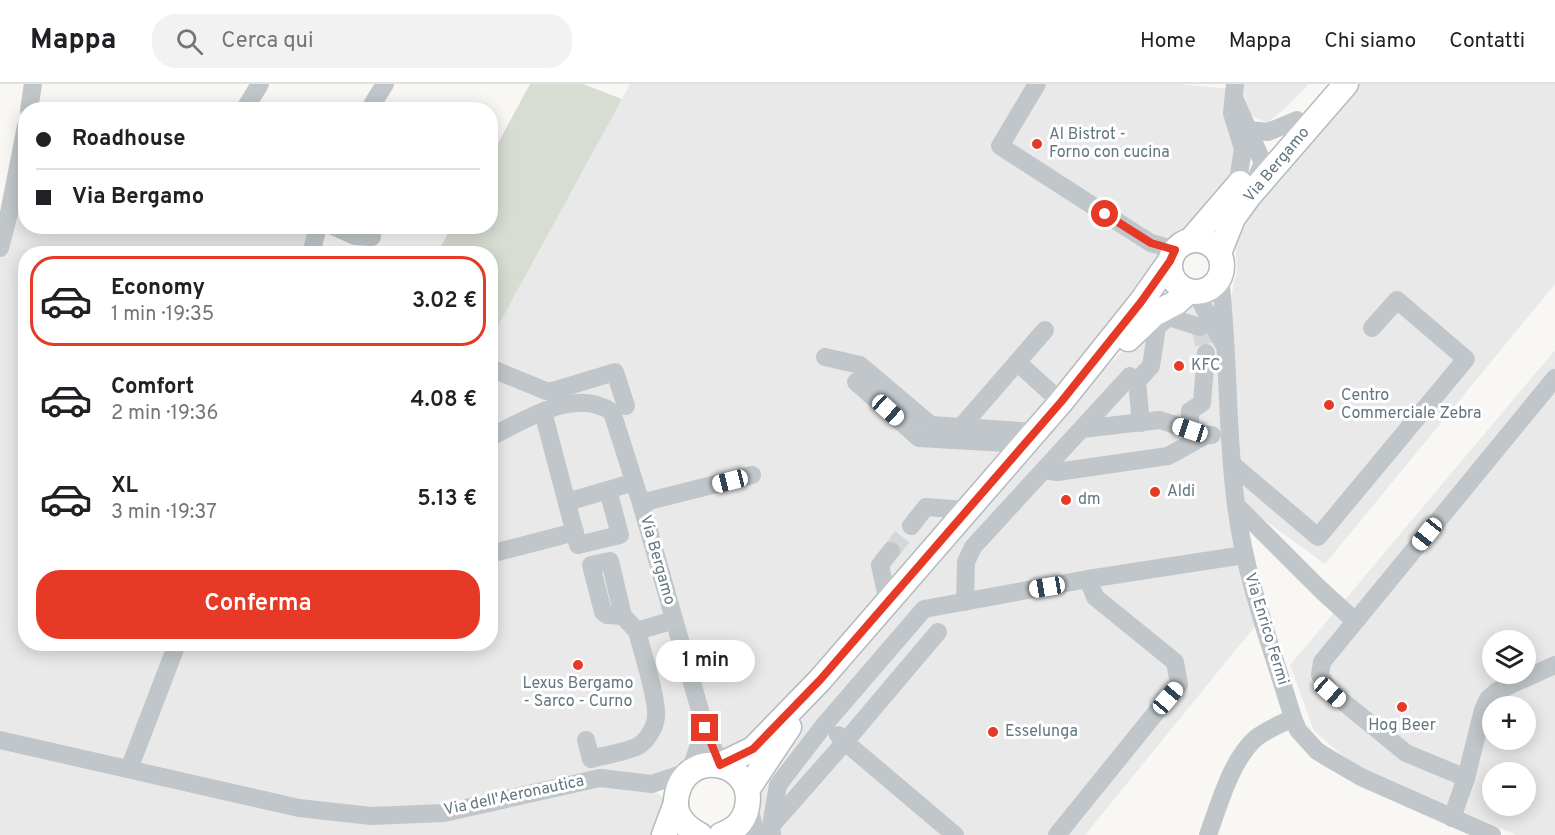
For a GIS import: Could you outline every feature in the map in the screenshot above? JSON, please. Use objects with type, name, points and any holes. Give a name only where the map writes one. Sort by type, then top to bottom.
[{"type":"main road","name":"Via Bergamo","points":[[1219,253],[1243,191],[1262,159],[1329,84]]},
{"type":"main road","name":"Via Bergamo","points":[[720,765],[753,749],[820,680],[1061,402],[1141,302],[1178,250],[1243,191],[1346,84]]},
{"type":"main road","points":[[1202,241],[1219,253],[1222,267],[1220,277],[1212,286],[1192,292],[1175,281],[1170,273],[1178,250],[1202,241]]},
{"type":"main road","name":"Via Bergamo","points":[[1061,402],[1154,314],[1192,292]]},
{"type":"main road","name":"Via Bergamo","points":[[721,835],[732,831],[744,819],[748,796],[820,680]]},
{"type":"main road","points":[[663,835],[679,785],[690,771],[705,764],[720,765],[732,770],[741,778],[748,796]]},
{"type":"main road","points":[[675,802],[683,823],[700,835]]},
{"type":"street","points":[[30,102],[33,84]]},
{"type":"street","points":[[249,102],[260,84]]},
{"type":"street","points":[[375,102],[385,84]]},
{"type":"street","points":[[1036,84],[1000,146],[1151,243],[1178,250]]},
{"type":"street","points":[[1235,91],[1232,113],[1243,148],[1243,191]]},
{"type":"street","points":[[1235,91],[1262,159]]},
{"type":"street","points":[[1249,130],[1268,132],[1297,120]]},
{"type":"street","points":[[0,248],[5,212],[18,159]]},
{"type":"street","points":[[351,234],[372,239]]},
{"type":"street","name":"Via Enrico Fermi","points":[[1220,277],[1226,320],[1225,348],[1232,464],[1244,555],[1293,717],[1299,730],[1317,751],[1361,777],[1492,835]]},
{"type":"street","name":"Via Enrico Fermi","points":[[1192,292],[1225,348]]},
{"type":"street","points":[[1232,464],[1318,537],[1466,359],[1397,300],[1372,328]]},
{"type":"street","points":[[1141,423],[1137,381],[1151,366],[1157,327],[1168,317],[1200,327]]},
{"type":"street","points":[[961,427],[1045,330]]},
{"type":"street","points":[[1198,433],[1190,411],[1202,403],[1206,352]]},
{"type":"street","points":[[825,357],[860,365],[932,425],[961,427],[1029,438]]},
{"type":"street","points":[[1017,362],[1061,402]]},
{"type":"street","points":[[498,371],[546,391],[615,372],[626,406]]},
{"type":"street","points":[[965,602],[966,562],[973,547],[1130,376],[1137,381]]},
{"type":"street","points":[[1466,778],[1406,753],[1330,692],[1320,675],[1322,662],[1555,378]]},
{"type":"street","points":[[856,382],[919,438],[1029,438]]},
{"type":"street","points":[[498,433],[543,412],[575,402],[606,408],[612,412],[641,503]]},
{"type":"street","points":[[543,412],[578,544],[620,535],[608,490]]},
{"type":"street","points":[[1082,429],[1160,420],[1198,433],[1230,434]]},
{"type":"street","points":[[1044,470],[1057,472],[1168,456],[1198,433]]},
{"type":"street","name":"Via Bergamo","points":[[720,765],[705,728],[641,503],[752,475]]},
{"type":"street","points":[[567,502],[634,482]]},
{"type":"street","points":[[1236,505],[1355,621]]},
{"type":"street","points":[[911,526],[926,507],[966,510]]},
{"type":"street","points":[[498,552],[575,532]]},
{"type":"street","points":[[888,602],[879,565],[891,551]]},
{"type":"street","points":[[766,832],[778,785],[825,724],[924,609],[1088,579],[1244,555]]},
{"type":"street","points":[[1057,835],[1179,684],[1175,662],[1095,597],[1088,579]]},
{"type":"street","points":[[586,740],[591,759],[638,747],[653,729],[656,717],[653,696],[637,631],[623,616]]},
{"type":"street","points":[[637,631],[674,620]]},
{"type":"street","points":[[766,832],[938,632]]},
{"type":"street","points":[[129,770],[174,651]]},
{"type":"street","points":[[1452,818],[1466,778],[1483,710],[1488,699],[1497,691],[1555,665]]},
{"type":"street","points":[[1208,835],[1223,793],[1241,755],[1256,738],[1293,717]]},
{"type":"street","points":[[825,724],[955,835]]},
{"type":"street","points":[[690,771],[705,728]]},
{"type":"street","name":"Via dell'Aeronautica","points":[[0,740],[299,808],[371,816],[444,813],[600,778],[651,784],[690,771]]},
{"type":"street","points":[[651,784],[675,802]]},
{"type":"street","points":[[748,796],[766,832]]},
{"type":"shaded area","points":[[530,84],[583,84],[622,99],[498,326],[498,246],[441,246],[448,234],[498,234],[498,143]]},
{"type":"shaded area","points":[[630,84],[1180,84],[1228,89],[1237,152],[1229,188],[1189,233],[1175,241],[1137,299],[749,744],[723,757],[700,728],[686,766],[651,778],[446,808],[372,810],[300,805],[0,736],[0,261],[18,188],[18,234],[312,235],[309,246],[18,246],[18,651],[498,651],[498,326]]},
{"type":"shaded area","points":[[1239,84],[1309,84],[1267,123],[1247,114]]},
{"type":"shaded area","points":[[1354,84],[1555,84],[1555,284],[1325,564],[1241,503],[1229,308],[1237,269],[1236,224]]},
{"type":"shaded area","points":[[1195,302],[1222,348],[1256,625],[1085,835],[759,835],[751,790],[822,682],[1062,405],[1112,362],[1155,316]]},
{"type":"shaded area","points":[[1555,350],[1555,835],[1516,835],[1351,763],[1314,731],[1290,665]]},
{"type":"shaded area","points":[[0,747],[374,819],[601,781],[648,787],[672,803],[660,835],[0,835]]},
{"type":"tunnel","points":[[1200,327],[1206,353]]},
{"type":"tunnel","points":[[891,551],[911,526]]},
{"type":"place","name":"Al Bistrot - Forno con cucina","points":[[1037,144]]},
{"type":"place","name":"KFC","points":[[1179,366]]},
{"type":"place","name":"Centro Commerciale Zebra","points":[[1329,405]]},
{"type":"place","name":"Aldi","points":[[1155,492]]},
{"type":"place","name":"dm","points":[[1066,500]]},
{"type":"place","name":"Lexus Bergamo - Sarco - Curno","points":[[578,665]]},
{"type":"place","name":"Hog Beer","points":[[1402,707]]},
{"type":"place","name":"Esselunga","points":[[993,732]]},
{"type":"route","points":[[705,728],[720,765],[753,749],[820,680],[888,602],[1061,402],[1141,302],[1170,261],[1175,250],[1151,243],[1105,214]]}]
